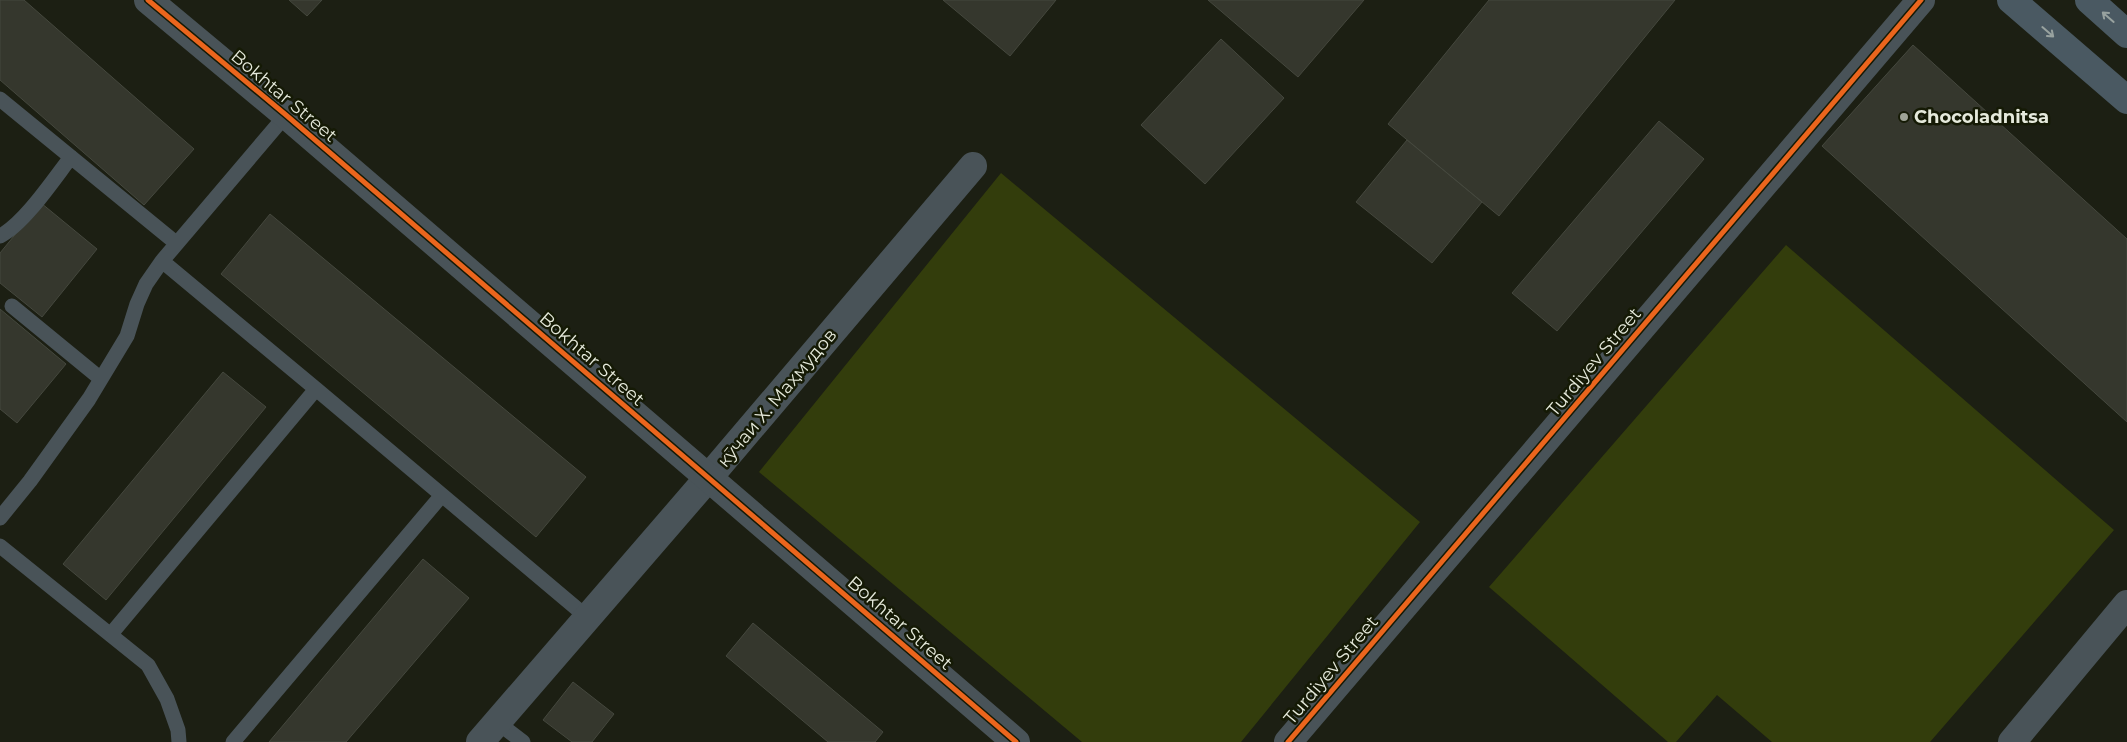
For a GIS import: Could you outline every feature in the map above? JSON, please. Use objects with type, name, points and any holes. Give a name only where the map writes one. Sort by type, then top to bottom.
[{"type":"highway","points":[[2011,0],[2127,100]]},
{"type":"highway","points":[[2089,0],[2127,34]]},
{"type":"street","name":"Bokhtar Street","points":[[148,0],[286,115],[1016,742]]},
{"type":"street","name":"Turdiyev Street","points":[[1288,742],[1921,0]]},
{"type":"street","name":"кӯчаи Х. Маҳмудов","points":[[489,732],[973,166]]},
{"type":"street","points":[[2012,742],[2127,604]]},
{"type":"lane","points":[[0,99],[176,243]]},
{"type":"lane","points":[[0,518],[30,481],[101,379],[126,336],[146,284],[176,243],[286,115]]},
{"type":"lane","points":[[0,236],[9,232],[22,218],[71,157]]},
{"type":"lane","points":[[162,262],[588,618]]},
{"type":"lane","points":[[12,306],[101,379]]},
{"type":"lane","points":[[111,634],[316,389]]},
{"type":"lane","points":[[233,742],[442,495]]},
{"type":"lane","points":[[0,546],[148,665],[167,699],[178,730],[179,742]]},
{"type":"lane","points":[[489,732],[523,742]]},
{"type":"green space","points":[[1001,173],[1420,522],[1241,742],[1082,742],[759,472]]},
{"type":"green space","points":[[1786,245],[2114,530],[1930,742],[1772,742],[1717,695],[1676,742],[1668,742],[1489,587]]},
{"type":"building","points":[[0,0],[24,0],[194,149],[144,205],[0,80]]},
{"type":"building","points":[[289,0],[322,0],[307,16]]},
{"type":"building","points":[[943,0],[1056,0],[1010,56]]},
{"type":"building","points":[[1208,0],[1364,0],[1298,77]]},
{"type":"building","points":[[1489,0],[1675,0],[1499,216],[1388,124]]},
{"type":"building","points":[[1221,39],[1284,98],[1205,184],[1141,125]]},
{"type":"building","points":[[1913,45],[2127,239],[2127,422],[1822,146]]},
{"type":"building","points":[[1659,121],[1704,159],[1557,331],[1512,293]]},
{"type":"building","points":[[1407,140],[1482,202],[1432,263],[1356,202]]},
{"type":"building","points":[[41,203],[97,249],[42,317],[0,283],[0,253]]},
{"type":"building","points":[[270,214],[586,477],[536,537],[221,274]]},
{"type":"building","points":[[0,309],[66,364],[17,423],[0,409]]},
{"type":"building","points":[[223,372],[266,407],[106,600],[63,564]]},
{"type":"building","points":[[423,559],[469,598],[346,742],[269,742]]},
{"type":"building","points":[[753,623],[883,732],[875,742],[828,742],[726,656]]},
{"type":"building","points":[[573,682],[614,714],[592,742],[572,742],[543,720]]},
{"type":"cycle path","points":[[148,0],[286,115],[1016,742]]},
{"type":"cycle path","points":[[1288,742],[1921,0]]},
{"type":"place","name":"Chocoladnitsa","points":[[1904,117]]}]
